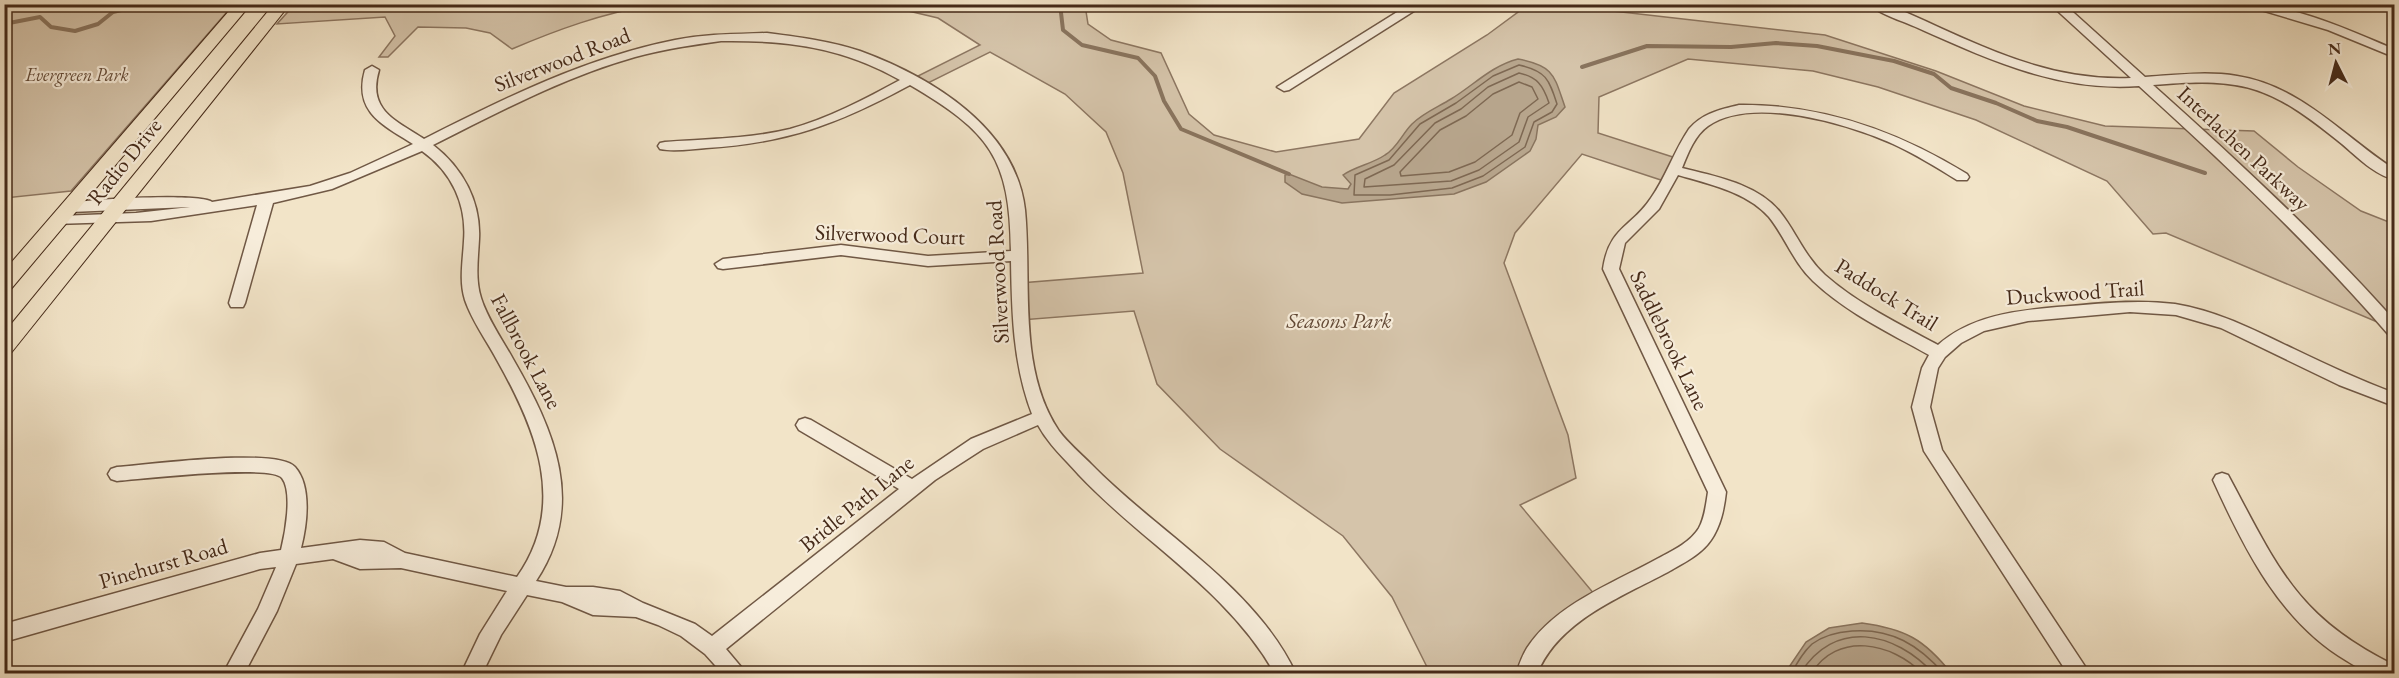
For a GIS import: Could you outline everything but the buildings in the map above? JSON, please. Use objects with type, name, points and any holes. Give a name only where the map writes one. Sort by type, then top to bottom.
[{"type":"main road","name":"Radio Drive","points":[[4,284],[244,4]]},
{"type":"main road","name":"Radio Drive","points":[[4,348],[283,4]]},
{"type":"street","points":[[1284,87],[1419,4]]},
{"type":"street","points":[[1874,4],[2011,62],[2046,74],[2087,82],[2214,77],[2244,81],[2273,90],[2299,106],[2394,176]]},
{"type":"street","points":[[1898,14],[1913,4]]},
{"type":"street","name":"Interlachen Parkway","points":[[2056,4],[2288,216],[2360,290],[2394,330]]},
{"type":"street","points":[[2247,4],[2332,27],[2394,53]]},
{"type":"street","name":"Silverwood Road","points":[[65,214],[114,211],[184,213],[214,206],[266,200],[334,183],[424,145],[541,87],[583,70],[634,54],[698,39],[739,36],[786,37],[826,43],[875,60],[966,116],[979,127],[1000,153],[1008,169],[1018,199],[1024,354],[1030,388],[1050,433],[1094,479],[1156,537],[1229,597],[1273,648],[1286,674]]},
{"type":"street","name":"Fallbrook Lane","points":[[372,70],[367,86],[378,114],[390,125],[424,145],[443,160],[455,175],[466,196],[472,220],[470,274],[475,304],[535,412],[549,447],[552,464],[552,507],[548,539],[534,569],[497,623],[471,674]]},
{"type":"street","points":[[665,146],[748,140],[788,134],[834,118],[910,80]]},
{"type":"street","name":"Saddlebrook Lane","points":[[1526,674],[1538,646],[1559,624],[1678,556],[1702,538],[1713,516],[1717,492],[1611,269],[1614,247],[1657,201],[1701,124],[1723,112],[1752,108],[1806,114],[1853,124],[1892,138],[1962,177]]},
{"type":"street","name":"Paddock Trail","points":[[1674,170],[1716,182],[1753,198],[1772,212],[1816,275],[1843,298],[1939,353]]},
{"type":"street","points":[[237,303],[266,200]]},
{"type":"street","name":"Silverwood Court","points":[[723,264],[841,250],[928,261],[1019,256]]},
{"type":"street","name":"Duckwood Trail","points":[[2080,674],[1933,451],[1921,407],[1930,368],[1939,353],[1955,339],[1978,327],[1999,320],[2028,315],[2150,307],[2203,316],[2227,324],[2345,381],[2394,399]]},
{"type":"street","name":"Bridle Path Lane","points":[[712,648],[913,488],[977,444],[1043,416]]},
{"type":"street","points":[[805,425],[913,488]]},
{"type":"street","points":[[117,474],[251,464],[270,465],[287,471],[294,483],[298,514],[294,542],[257,634],[233,674]]},
{"type":"street","points":[[2222,480],[2250,540],[2298,607],[2339,645],[2392,674]]},
{"type":"street","name":"Pinehurst Road","points":[[4,633],[260,561],[338,552],[350,560],[380,562],[401,560],[566,595],[585,605],[613,611],[636,609],[688,630],[712,648],[737,674]]},
{"type":"green space","points":[[295,4],[651,5],[580,23],[512,49],[490,33],[466,28],[418,27],[388,57],[379,57],[395,36],[385,17],[277,24]]},
{"type":"green space","name":"Evergreen Park","points":[[4,5],[233,5],[71,191],[5,198]]},
{"type":"green space","name":"Seasons Park","points":[[883,5],[1085,5],[1088,24],[1111,40],[1161,53],[1189,114],[1214,135],[1276,152],[1359,139],[1394,93],[1487,35],[1518,12],[1518,5],[1560,5],[1825,35],[1936,71],[2024,106],[2105,126],[2254,131],[2298,167],[2361,211],[2394,224],[2394,329],[2166,233],[2153,234],[2107,181],[1976,120],[1878,87],[1813,71],[1688,59],[1599,97],[1598,133],[1679,159],[1667,182],[1582,154],[1515,233],[1504,263],[1568,435],[1576,478],[1520,505],[1600,601],[1559,624],[1526,673],[1430,673],[1392,597],[1343,536],[1220,449],[1157,384],[1134,311],[1021,320],[1020,283],[1143,273],[1123,173],[1106,132],[1065,94],[990,52],[922,86],[910,80],[980,45],[938,18]]},
{"type":"water","points":[[1518,59],[1539,65],[1551,74],[1565,107],[1556,117],[1538,125],[1536,139],[1530,151],[1486,182],[1454,194],[1342,203],[1302,194],[1285,182],[1285,175],[1289,174],[1322,187],[1348,189],[1351,184],[1343,175],[1385,155],[1421,117],[1499,66]]},
{"type":"water","points":[[1862,623],[1902,632],[1912,637],[1932,652],[1951,673],[1785,673],[1806,642],[1829,628]]},
{"type":"waterway","points":[[4,24],[40,17],[51,27],[75,31],[98,24],[113,12],[146,4]]},
{"type":"waterway","points":[[1060,4],[1063,30],[1082,45],[1138,58],[1155,76],[1164,101],[1181,129],[1289,174]]},
{"type":"waterway","points":[[1582,67],[1647,46],[1731,47],[1776,43],[1817,46],[1894,61],[1934,74],[1951,88],[1996,103],[2037,121],[2067,127],[2205,173]]}]
